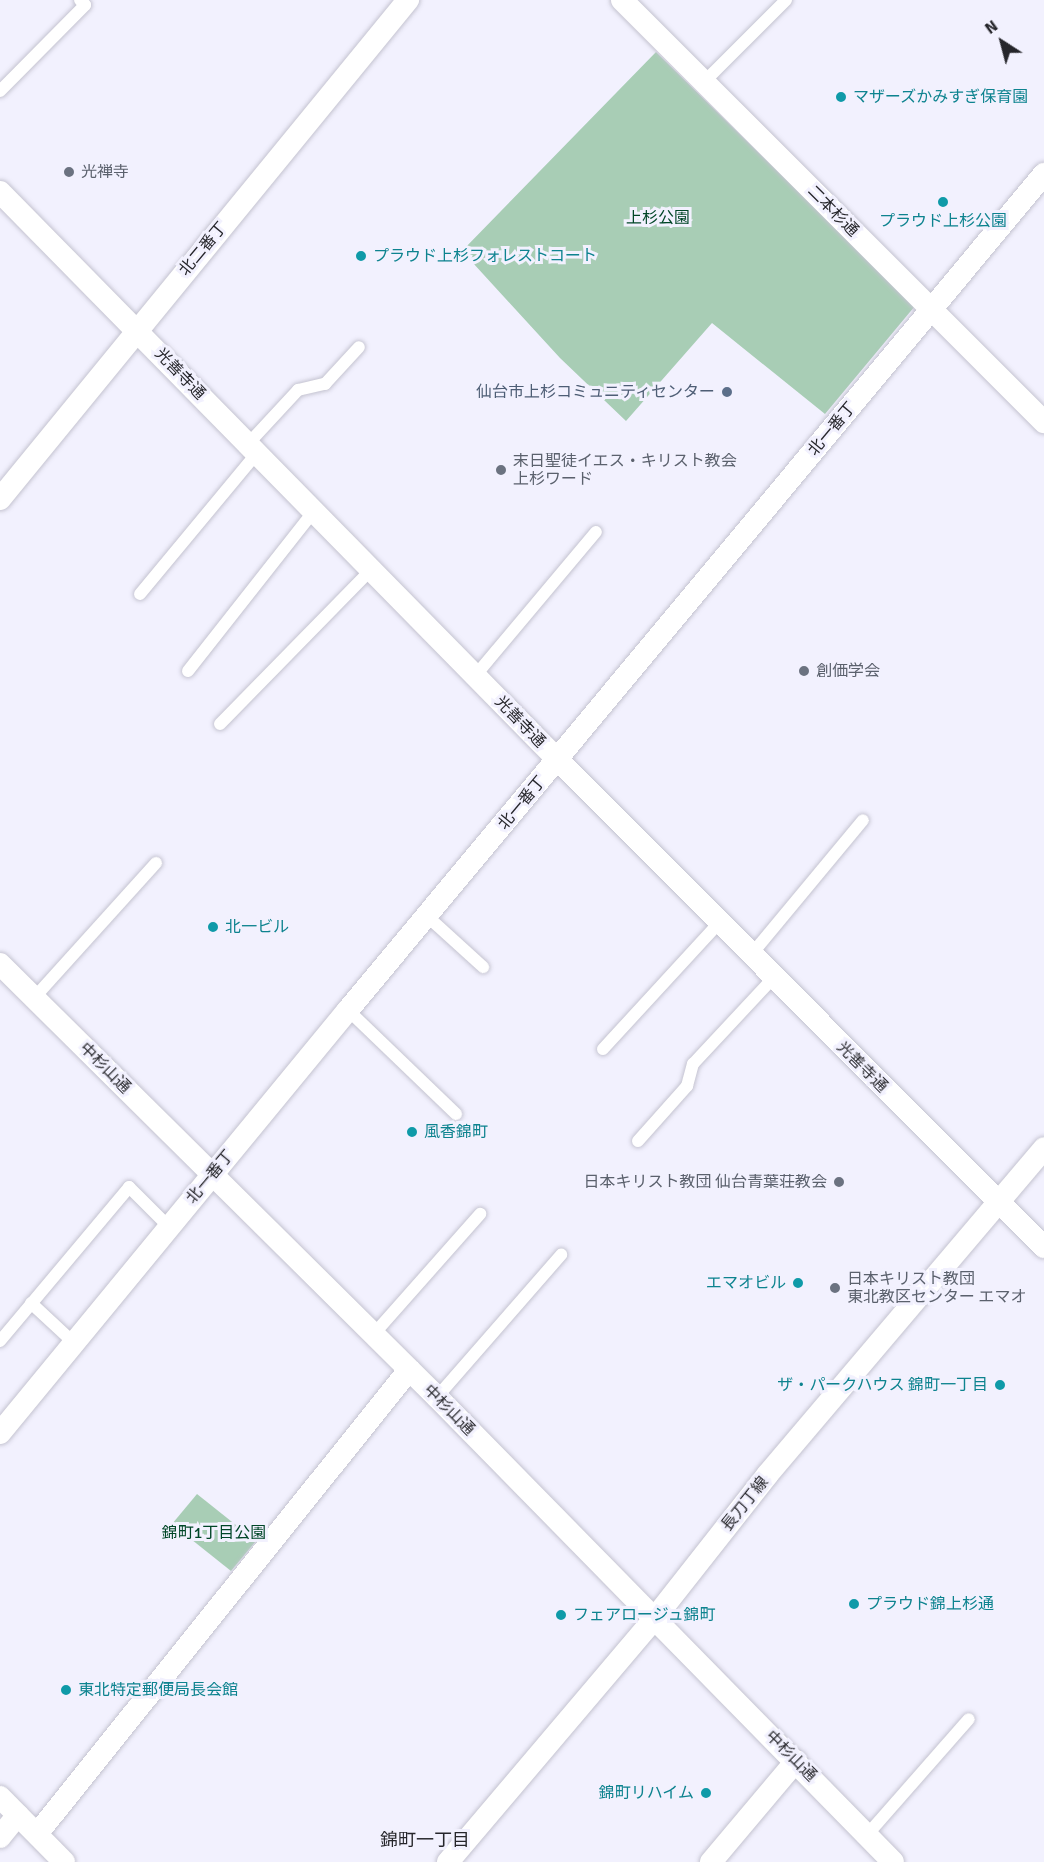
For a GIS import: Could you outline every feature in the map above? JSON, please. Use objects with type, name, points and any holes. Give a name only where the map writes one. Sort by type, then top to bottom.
[{"type":"street","name":"北二番丁","points":[[0,499],[408,0]]},
{"type":"street","name":"二本杉通","points":[[622,0],[1044,422]]},
{"type":"street","name":"北一番丁","points":[[0,1433],[348,1010],[1044,174]]},
{"type":"street","name":"光善寺通","points":[[0,192],[558,760],[1044,1247]]},
{"type":"street","name":"中杉山通","points":[[0,964],[437,1397],[893,1862]]},
{"type":"street","name":"長刀丁線","points":[[448,1862],[654,1619],[760,1483],[1044,1148]]},
{"type":"street","points":[[37,1834],[409,1370]]},
{"type":"street","points":[[711,1862],[796,1761]]},
{"type":"street","points":[[0,1797],[64,1862]]},
{"type":"street","points":[[0,1837],[18,1815]]},
{"type":"lane","points":[[0,91],[85,5],[80,0]]},
{"type":"lane","points":[[704,82],[786,0]]},
{"type":"lane","points":[[140,594],[298,390],[325,384],[359,347]]},
{"type":"lane","points":[[188,671],[314,511]]},
{"type":"lane","points":[[475,676],[596,532]]},
{"type":"lane","points":[[220,724],[371,570]]},
{"type":"lane","points":[[751,955],[863,820]]},
{"type":"lane","points":[[34,998],[156,863]]},
{"type":"lane","points":[[427,916],[483,967]]},
{"type":"lane","points":[[603,1049],[719,922]]},
{"type":"lane","points":[[638,1141],[687,1086],[693,1064],[774,977]]},
{"type":"lane","points":[[348,1010],[456,1114]]},
{"type":"lane","points":[[0,1341],[129,1186],[170,1227]]},
{"type":"lane","points":[[373,1335],[480,1214]]},
{"type":"lane","points":[[437,1397],[561,1255]]},
{"type":"lane","points":[[31,1303],[74,1344]]},
{"type":"lane","points":[[867,1835],[969,1719]]},
{"type":"green space","name":"上杉公園","points":[[656,52],[915,306],[825,414],[712,323],[626,421],[560,358],[462,251]]},
{"type":"green space","name":"錦町1丁目公園","points":[[197,1494],[256,1541],[231,1571],[172,1524]]},
{"type":"place","name":"マザーズかみすぎ保育園","points":[[841,97]]},
{"type":"place","name":"光禅寺","points":[[69,172]]},
{"type":"place","name":"プラウド上杉公園","points":[[943,202]]},
{"type":"place","name":"プラウド上杉フォレストコート","points":[[361,256]]},
{"type":"place","name":"仙台市上杉コミュニティセンター","points":[[727,392]]},
{"type":"place","name":"末日聖徒イエス・キリスト教会 上杉ワード","points":[[501,470]]},
{"type":"place","name":"創価学会","points":[[804,671]]},
{"type":"place","name":"北一ビル","points":[[213,927]]},
{"type":"place","name":"風香錦町","points":[[412,1132]]},
{"type":"place","name":"日本キリスト教団 仙台青葉荘教会","points":[[839,1182]]},
{"type":"place","name":"エマオビル","points":[[798,1283]]},
{"type":"place","name":"日本キリスト教団 東北教区センター エマオ","points":[[835,1288]]},
{"type":"place","name":"ザ・パークハウス 錦町一丁目","points":[[1000,1385]]},
{"type":"place","name":"プラウド錦上杉通","points":[[854,1604]]},
{"type":"place","name":"フェアロージュ錦町","points":[[561,1615]]},
{"type":"place","name":"東北特定郵便局長会館","points":[[66,1690]]},
{"type":"place","name":"錦町リハイム","points":[[706,1793]]},
{"type":"district","name":"錦町一丁目","points":[[425,1840]]}]
